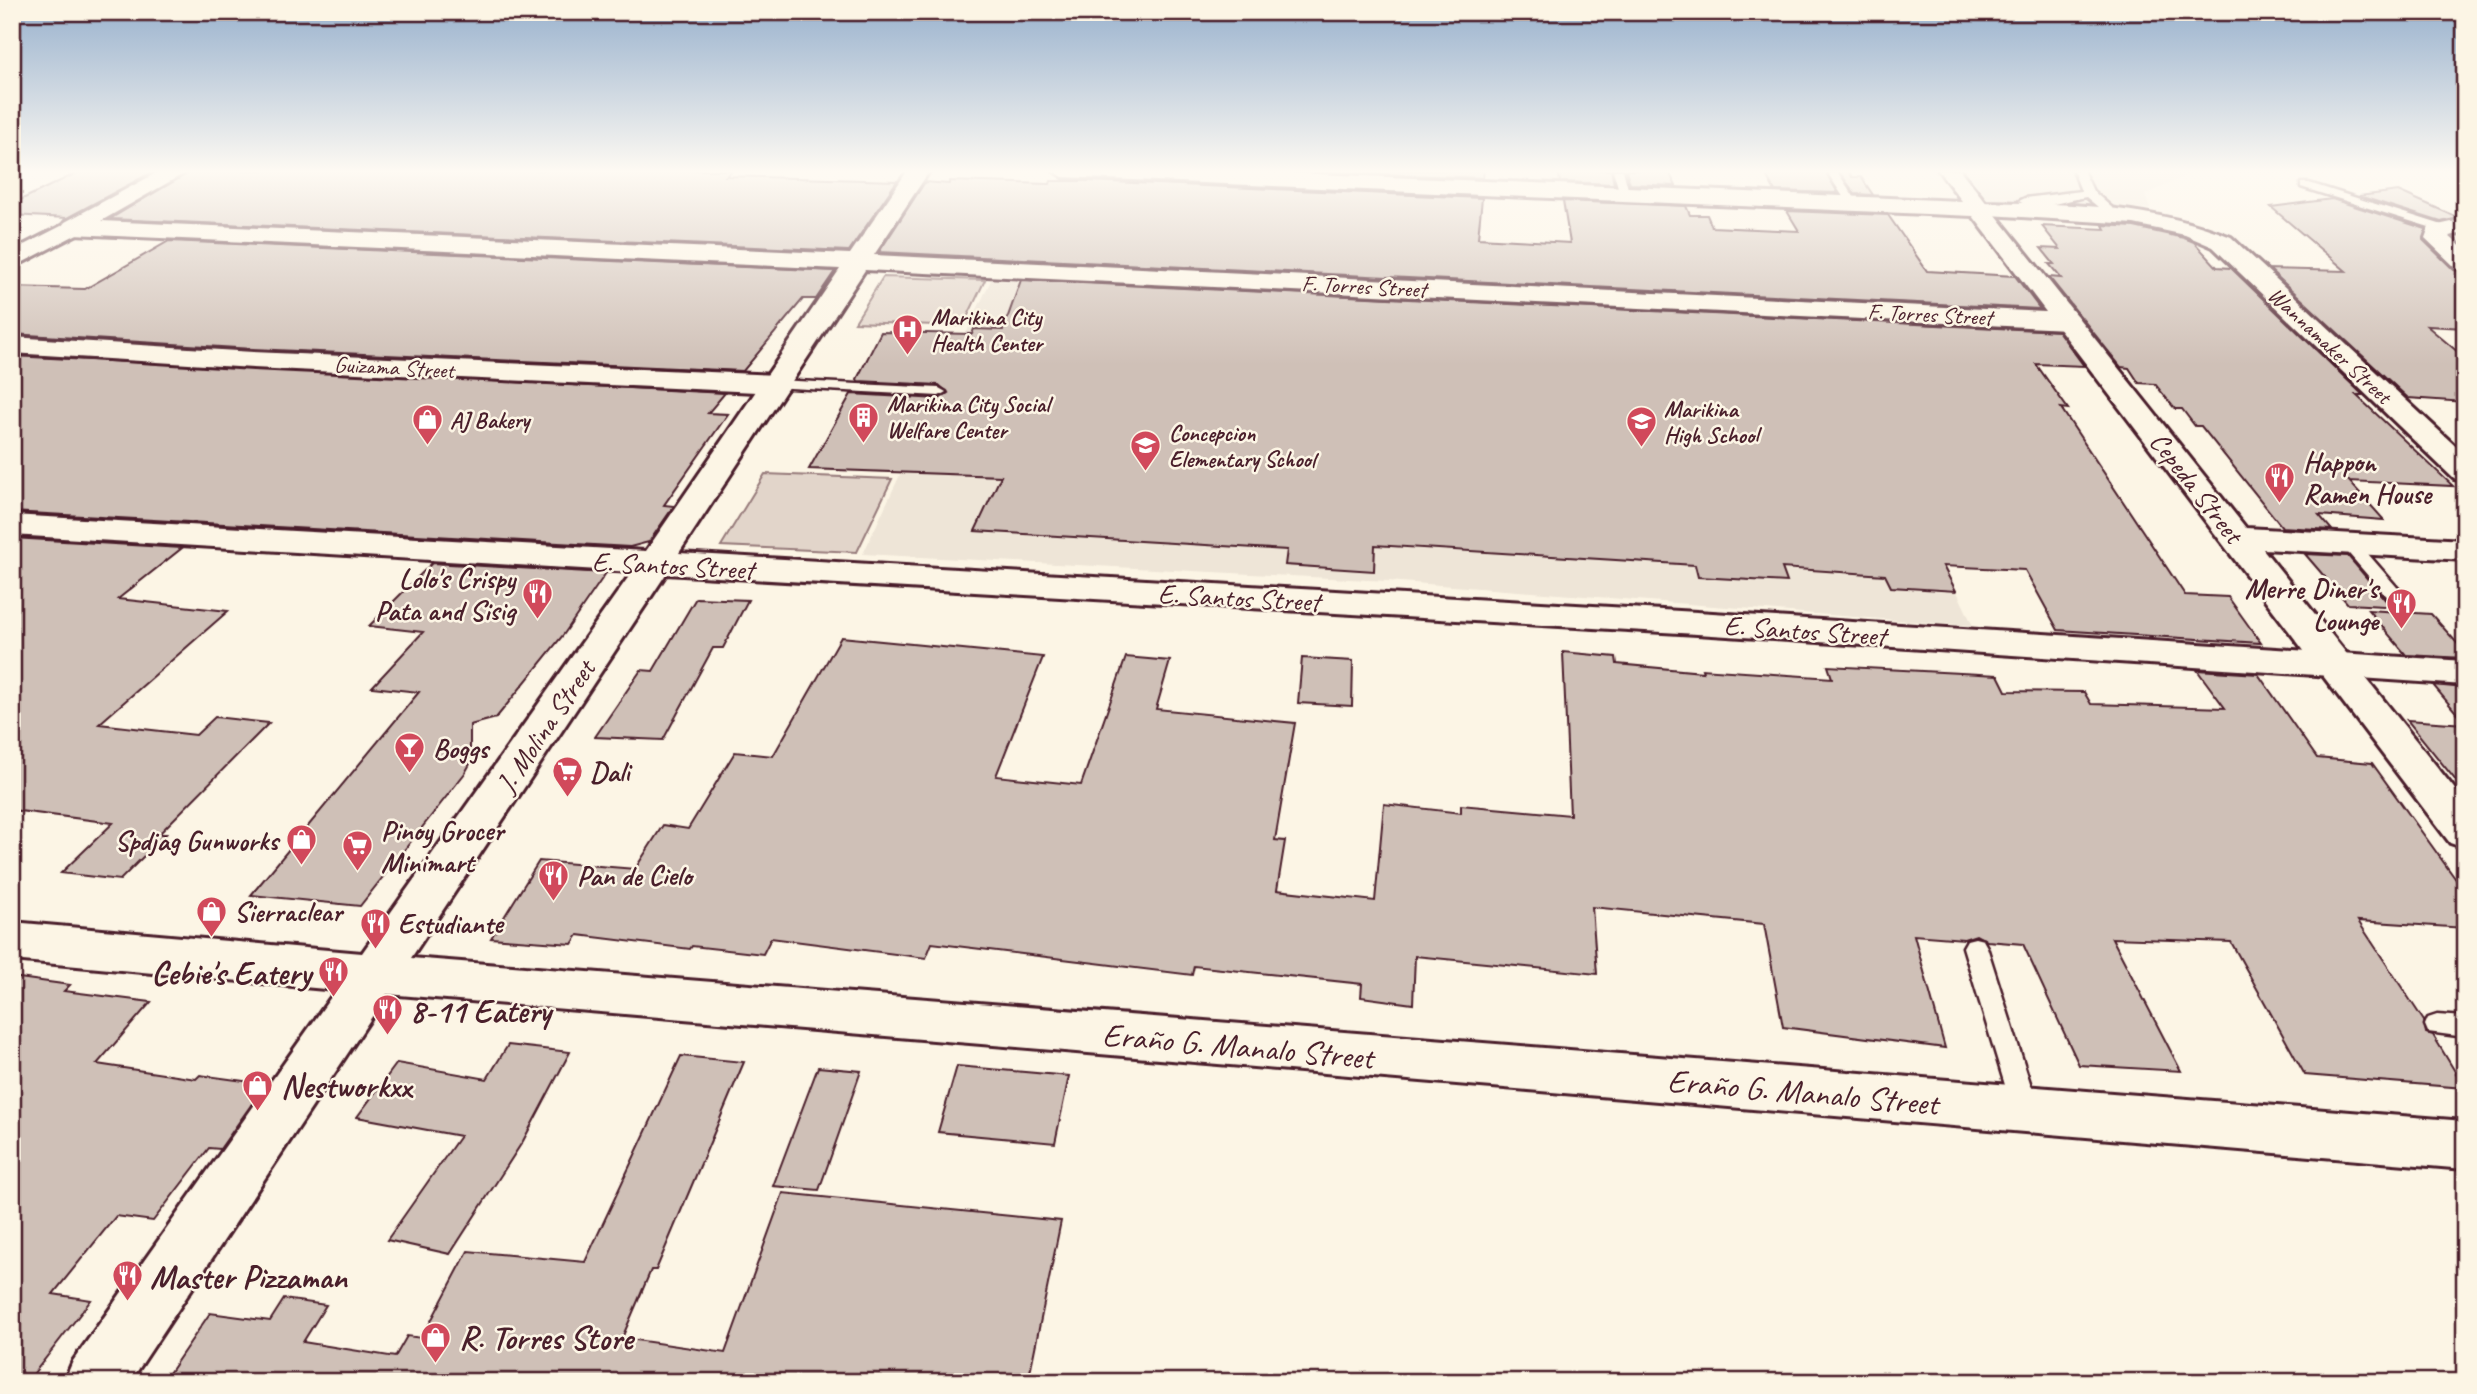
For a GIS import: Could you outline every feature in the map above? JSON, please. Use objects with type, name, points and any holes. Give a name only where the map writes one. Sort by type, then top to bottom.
[{"type":"street","points":[[12,261],[59,235]]},
{"type":"street","name":"F. Torres Street","points":[[254,235],[2067,321]]},
{"type":"street","name":"J. Molina Street","points":[[94,1382],[655,564],[877,235]]},
{"type":"street","name":"Cepeda Street","points":[[2001,235],[2465,832]]},
{"type":"street","name":"Wannamaker Street","points":[[2205,235],[2222,242],[2465,472]]},
{"type":"street","points":[[2437,235],[2465,263]]},
{"type":"street","name":"Guizama Street","points":[[12,345],[253,360],[776,384]]},
{"type":"street","name":"E. Santos Street","points":[[28,523],[655,564],[1697,623],[2465,673]]},
{"type":"street","points":[[2235,537],[2465,550]]},
{"type":"street","name":"Eraño G. Manalo Street","points":[[12,942],[2465,1145]]},
{"type":"lane","points":[[776,384],[939,391]]},
{"type":"lane","points":[[2349,543],[2396,597]]},
{"type":"lane","points":[[1975,947],[2025,1109]]},
{"type":"lane","points":[[2437,1025],[2465,1027]]},
{"type":"shaded area","points":[[883,277],[985,280],[963,326],[855,322]]},
{"type":"shaded area","points":[[991,280],[1829,317],[1973,626],[1388,581],[863,554]]},
{"type":"shaded area","points":[[765,474],[892,479],[857,552],[721,546]]},
{"type":"building","points":[[481,235],[860,235],[849,251]]},
{"type":"building","points":[[890,235],[1478,235],[1478,238],[1570,243],[1569,235],[1902,235],[1927,271],[2015,276],[2040,309],[879,252]]},
{"type":"building","points":[[2049,235],[2171,235],[2194,242],[2217,267],[2231,268],[2363,395],[2356,395],[2453,486],[2349,481],[2384,520],[2319,515],[2332,530],[2282,527],[2201,426],[2195,426],[2182,409],[2175,409],[2155,384],[2139,383],[2129,368],[2121,367],[2049,277],[2061,278],[2049,264],[2054,264],[2041,248],[2060,249]]},
{"type":"building","points":[[2304,235],[2424,235],[2423,240],[2454,270],[2465,272],[2465,328],[2427,326],[2465,358],[2465,402],[2408,398],[2269,269],[2346,271]]},
{"type":"building","points":[[169,241],[835,271],[816,299],[803,299],[743,371],[253,349],[12,334],[12,287],[85,289]]},
{"type":"building","points":[[1021,280],[2058,331],[2084,366],[2036,364],[2068,409],[2061,408],[2185,595],[2228,597],[2261,643],[2058,630],[2025,570],[1943,566],[1956,591],[1891,587],[1885,575],[1782,568],[1787,582],[1698,577],[1695,565],[1375,545],[1374,571],[1285,565],[1287,550],[975,531],[1001,476],[809,469],[851,394],[939,399],[948,393],[939,385],[858,381],[881,332],[972,334],[974,329],[1003,330]]},
{"type":"building","points":[[12,356],[725,393],[708,413],[728,414],[664,505],[674,506],[649,542],[630,547],[12,512]]},
{"type":"building","points":[[12,538],[182,548],[118,599],[228,611],[99,724],[196,735],[215,717],[269,723],[159,834],[166,834],[120,880],[61,873],[113,823],[12,810]]},
{"type":"building","points":[[2305,554],[2348,556],[2388,603],[2402,607],[2348,604]]},
{"type":"building","points":[[432,563],[606,573],[564,634],[496,718],[470,725],[470,764],[465,773],[360,906],[251,895],[419,692],[372,687],[423,632],[369,626]]},
{"type":"building","points":[[696,598],[748,600],[723,648],[713,648],[663,740],[595,737],[641,670],[653,671]]},
{"type":"building","points":[[2368,610],[2431,614],[2465,652],[2465,658],[2406,655]]},
{"type":"building","points":[[841,637],[1043,657],[996,776],[1081,785],[1126,657],[1170,661],[1156,709],[1295,723],[1275,840],[1285,841],[1277,890],[1375,901],[1384,804],[1461,813],[1461,805],[1570,815],[1563,652],[1616,657],[1617,664],[1703,672],[1702,669],[1832,678],[1828,666],[1998,675],[2006,691],[2084,692],[2091,704],[2225,708],[2197,670],[2258,674],[2317,758],[2372,763],[2465,892],[2465,928],[2358,921],[2424,1021],[2426,1033],[2433,1035],[2465,1088],[2305,1075],[2231,942],[2112,938],[2181,1071],[2079,1065],[2023,944],[1987,941],[1976,935],[1964,939],[1914,935],[1945,1048],[1783,1027],[1764,924],[1592,907],[1597,974],[1415,956],[1413,1004],[1361,997],[1362,984],[1194,966],[1192,975],[932,943],[926,958],[771,938],[763,954],[692,946],[690,949],[578,935],[572,944],[491,938],[539,861],[635,869],[663,825],[688,829],[735,752],[773,756]]},
{"type":"building","points":[[1302,658],[1353,661],[1352,706],[1298,703]]},
{"type":"building","points":[[2433,685],[2465,688],[2465,723]]},
{"type":"building","points":[[2407,720],[2465,724],[2465,792]]},
{"type":"building","points":[[12,977],[70,985],[64,991],[151,1002],[97,1064],[196,1079],[200,1075],[266,1084],[220,1149],[209,1148],[153,1221],[116,1216],[53,1294],[91,1300],[27,1382],[12,1382]]},
{"type":"building","points":[[508,1045],[570,1052],[523,1141],[450,1254],[387,1240],[460,1136],[357,1117],[397,1063],[487,1079]]},
{"type":"building","points":[[681,1056],[744,1062],[656,1270],[651,1270],[622,1338],[725,1353],[783,1193],[1061,1221],[1028,1382],[163,1382],[210,1313],[270,1321],[284,1299],[326,1305],[303,1342],[395,1357],[407,1336],[422,1338],[468,1251],[585,1262]]},
{"type":"building","points":[[957,1066],[1069,1076],[1055,1143],[938,1132]]},
{"type":"building","points":[[818,1067],[861,1071],[819,1190],[773,1186]]},
{"type":"place","name":"Marikina City Health Center","points":[[908,357]]},
{"type":"place","name":"Marikina City Social Welfare Center","points":[[864,444]]},
{"type":"place","name":"AJ Bakery","points":[[427,447]]},
{"type":"place","name":"Marikina High School","points":[[1641,449]]},
{"type":"place","name":"Concepcion Elementary School","points":[[1146,473]]},
{"type":"place","name":"Happon Ramen House","points":[[2280,504]]},
{"type":"place","name":"Lolo's Crispy Pata and Sisig","points":[[538,621]]},
{"type":"place","name":"Merre Diner's Lounge","points":[[2401,631]]},
{"type":"place","name":"Boggs","points":[[410,775]]},
{"type":"place","name":"Dali","points":[[567,798]]},
{"type":"place","name":"Spdjag Gunworks","points":[[301,867]]},
{"type":"place","name":"Pinoy Grocer Minimart","points":[[358,873]]},
{"type":"place","name":"Pan de Cielo","points":[[554,902]]},
{"type":"place","name":"Sierraclear","points":[[211,938]]},
{"type":"place","name":"Estudiante","points":[[375,950]]},
{"type":"place","name":"Cebie's Eatery","points":[[334,999]]},
{"type":"place","name":"8-11 Eatery","points":[[387,1037]]},
{"type":"place","name":"Nestworkxx","points":[[258,1112]]},
{"type":"place","name":"Master Pizzaman","points":[[127,1303]]},
{"type":"place","name":"R. Torres Store","points":[[436,1364]]}]
